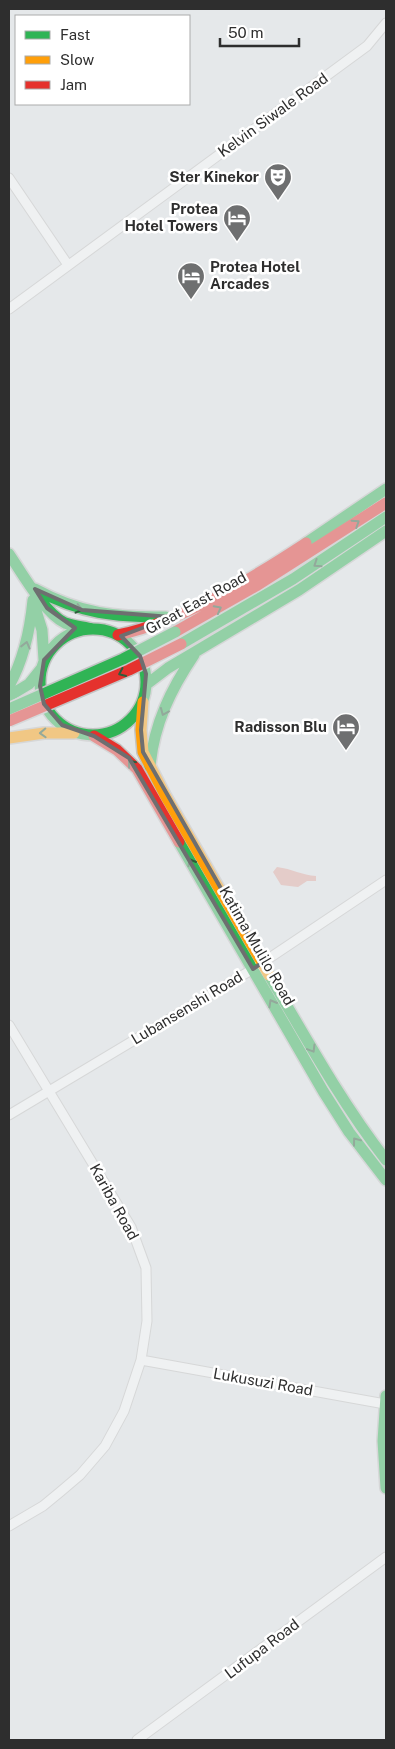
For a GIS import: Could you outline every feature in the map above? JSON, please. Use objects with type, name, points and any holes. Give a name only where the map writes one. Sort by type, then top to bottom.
[{"type":"main road","name":"Great East Road","points":[[118,635],[143,629],[228,592],[263,572],[386,490]]},
{"type":"main road","name":"Great East Road","points":[[9,709],[123,659],[232,602],[287,569],[386,503]]},
{"type":"main road","name":"Great East Road","points":[[9,721],[128,670],[181,644],[293,579],[386,517]]},
{"type":"main road","points":[[147,684],[168,668],[299,590],[386,531]]},
{"type":"main road","points":[[9,554],[34,595],[43,631],[46,648],[40,677],[41,695],[49,712],[62,726],[78,734]]},
{"type":"main road","points":[[9,568],[56,616],[66,622],[118,635],[134,648],[140,656],[147,684],[143,702],[134,717],[112,732],[94,736],[44,733],[9,738]]},
{"type":"main road","points":[[34,595],[82,610],[138,617],[171,617]]},
{"type":"main road","points":[[9,686],[26,647],[34,595]]},
{"type":"main road","points":[[9,696],[29,684],[49,652],[64,638],[72,633],[92,629]]},
{"type":"main road","points":[[150,766],[152,743],[158,726],[175,686],[194,653]]},
{"type":"main road","name":"Katima Mulilo Road","points":[[143,702],[141,742],[143,752],[150,766],[333,1084],[359,1124],[386,1160]]},
{"type":"main road","name":"Katima Mulilo Road","points":[[94,736],[115,747],[129,758],[137,769],[323,1091],[350,1132],[386,1180]]},
{"type":"main road","points":[[385,1400],[383,1449],[386,1488]]},
{"type":"street","name":"Kelvin Siwale Road","points":[[9,309],[368,46],[386,23]]},
{"type":"street","points":[[9,178],[68,265]]},
{"type":"street","name":"Lubansenshi Road","points":[[9,1115],[253,969],[386,880]]},
{"type":"street","name":"Kariba Road","points":[[9,1025],[131,1227],[146,1268],[146,1321],[141,1360],[124,1411],[105,1446],[80,1475],[42,1506],[9,1526]]},
{"type":"street","name":"Lukusuzi Road","points":[[141,1360],[385,1400]]},
{"type":"street","name":"Lufupa Road","points":[[138,1740],[386,1557]]},
{"type":"highlighted area","points":[[35,589],[82,610],[171,617],[121,636],[140,656],[146,674],[141,730],[143,752],[263,962],[253,969],[129,758],[94,736],[62,725],[44,704],[40,686],[44,660],[75,628],[47,608]]},
{"type":"shaded area","points":[[277,867],[316,876],[316,881],[307,881],[298,887],[281,885],[273,872]]},
{"type":"traffic: fast","points":[[306,543],[386,489]]},
{"type":"traffic: fast","points":[[181,644],[293,579],[386,517]]},
{"type":"traffic: fast","points":[[147,684],[168,668],[299,590],[386,531]]},
{"type":"traffic: fast","points":[[9,554],[34,592],[57,618],[68,624],[92,629]]},
{"type":"traffic: fast","points":[[35,589],[83,609],[114,615],[166,617]]},
{"type":"traffic: fast","points":[[9,686],[19,666],[26,644],[33,600]]},
{"type":"traffic: fast","points":[[33,601],[42,630],[44,660]]},
{"type":"traffic: fast","points":[[93,629],[113,633],[131,644],[142,662],[146,682],[142,702],[131,720],[113,731],[93,735],[73,731],[55,720],[44,702],[40,682],[44,662],[55,644],[73,633],[93,629]]},
{"type":"traffic: fast","points":[[9,709],[123,659],[175,632]]},
{"type":"traffic: fast","points":[[150,766],[155,736],[165,708],[178,681],[194,655]]},
{"type":"traffic: fast","points":[[9,696],[29,684],[41,669]]},
{"type":"traffic: fast","points":[[179,842],[323,1091],[349,1132],[386,1180]]},
{"type":"traffic: fast","points":[[269,975],[339,1093],[386,1160]]},
{"type":"traffic: fast","points":[[386,1396],[383,1441],[386,1488]]},
{"type":"traffic: slow","points":[[143,702],[141,730],[143,752],[165,795],[269,975]]},
{"type":"traffic: slow","points":[[9,738],[44,733],[74,733]]},
{"type":"traffic: jam","points":[[175,632],[256,586],[386,503]]},
{"type":"traffic: jam","points":[[118,635],[143,629],[192,609],[263,571],[306,543]]},
{"type":"traffic: jam","points":[[9,721],[129,670],[181,644]]},
{"type":"traffic: jam","points":[[94,736],[117,750],[137,769],[179,842]]},
{"type":"place","name":"Ster Kinekor","points":[[278,201]]},
{"type":"place","name":"Protea Hotel Towers","points":[[237,242]]},
{"type":"place","name":"Protea Hotel Arcades","points":[[191,300]]},
{"type":"place","name":"Radisson Blu","points":[[346,751]]}]
